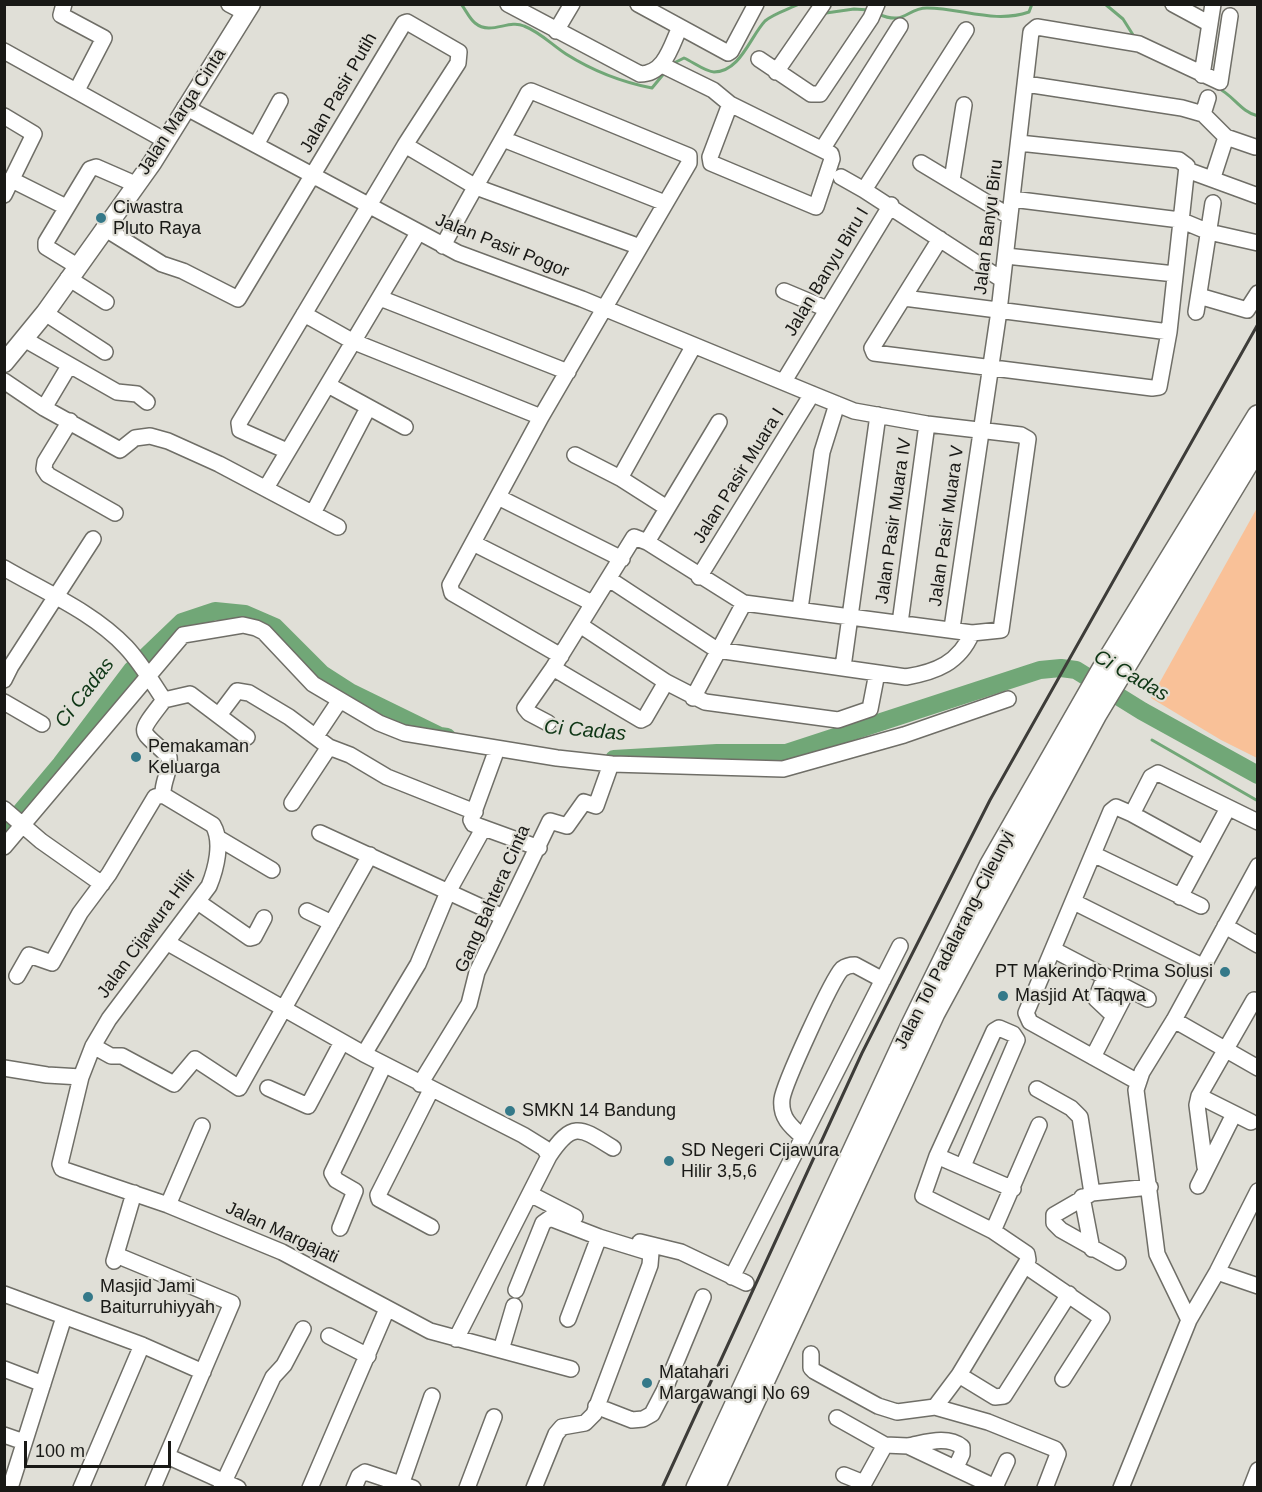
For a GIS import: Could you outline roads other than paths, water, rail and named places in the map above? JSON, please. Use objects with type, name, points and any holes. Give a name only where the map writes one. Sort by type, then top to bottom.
[{"type":"highway","name":"Jalan Tol Padalarang–Cileunyi","points":[[697,1488],[912,1025],[990,866],[1112,671],[1257,416]]},
{"type":"highway","name":"Jalan Tol Padalarang–Cileunyi","points":[[1112,671],[1257,446]]},
{"type":"highway","name":"Jalan Tol Padalarang–Cileunyi","points":[[714,1488],[934,1013],[1089,709]]},
{"type":"main road","name":"Jalan Marga Cinta","points":[[4,363],[45,313],[166,141],[185,107],[248,9]]},
{"type":"street","points":[[64,4],[61,15],[104,38],[77,90]]},
{"type":"street","points":[[230,4],[248,9]]},
{"type":"street","points":[[508,4],[640,74],[668,68],[713,90],[730,104],[831,153],[832,159],[816,207],[710,160],[730,104]]},
{"type":"street","points":[[556,31],[572,4]]},
{"type":"street","points":[[638,4],[730,52],[756,4]]},
{"type":"street","points":[[1173,4],[1210,24]]},
{"type":"street","points":[[1213,4],[1202,75],[1217,82],[1221,81],[1230,16]]},
{"type":"street","points":[[776,72],[820,9]]},
{"type":"street","points":[[759,59],[811,94],[820,94],[875,9]]},
{"type":"street","name":"Jalan Pasir Putih","points":[[313,176],[404,23],[407,22],[459,52],[458,63],[405,145]]},
{"type":"street","points":[[823,148],[900,26]]},
{"type":"street","points":[[668,68],[680,27]]},
{"type":"street","name":"Jalan Banyu Biru","points":[[981,430],[999,311],[1001,279],[1006,256],[1009,216],[1034,28],[1135,44],[1202,75]]},
{"type":"street","points":[[864,190],[966,30]]},
{"type":"street","points":[[4,51],[166,141]]},
{"type":"street","points":[[1026,84],[1182,108],[1203,114],[1226,137],[1255,147]]},
{"type":"street","points":[[443,246],[528,93],[534,91],[686,154],[688,163],[606,309],[541,417],[450,585],[452,593],[639,719],[645,718],[666,682]]},
{"type":"street","points":[[1203,114],[1208,98]]},
{"type":"street","points":[[256,146],[280,101]]},
{"type":"street","points":[[952,180],[964,105]]},
{"type":"street","name":"Jalan Pasir Pogor","points":[[185,107],[443,246],[606,309],[693,347],[784,381],[854,411],[927,424],[1021,435],[1029,442],[1003,626],[1000,631],[972,633]]},
{"type":"street","points":[[4,116],[34,134],[7,186],[64,211]]},
{"type":"street","points":[[1214,174],[1226,137]]},
{"type":"street","points":[[503,139],[665,203]]},
{"type":"street","points":[[940,239],[872,352],[1156,388],[1162,383],[1187,170],[1185,162],[1019,143]]},
{"type":"street","points":[[287,451],[240,430],[238,425],[405,145],[476,187],[640,247]]},
{"type":"street","points":[[921,163],[1009,216]]},
{"type":"street","points":[[106,302],[46,246],[64,211],[92,167],[135,184]]},
{"type":"street","points":[[1187,170],[1257,196]]},
{"type":"street","points":[[104,228],[162,264],[183,271],[237,299],[313,176]]},
{"type":"street","points":[[841,177],[891,205]]},
{"type":"street","points":[[1012,199],[1180,220],[1209,232],[1257,243]]},
{"type":"street","points":[[1196,312],[1213,203]]},
{"type":"street","name":"Jalan Banyu Biru I","points":[[784,381],[891,205],[1001,279]]},
{"type":"street","points":[[266,488],[418,233]]},
{"type":"street","points":[[1006,256],[1175,274]]},
{"type":"street","points":[[784,291],[827,309]]},
{"type":"street","points":[[1199,296],[1246,310],[1257,293]]},
{"type":"street","points":[[380,298],[568,372]]},
{"type":"street","points":[[904,298],[1169,332]]},
{"type":"street","points":[[45,313],[105,352]]},
{"type":"street","points":[[304,314],[352,341],[541,417]]},
{"type":"street","points":[[24,339],[117,392],[137,394],[147,402]]},
{"type":"street","points":[[620,478],[693,347]]},
{"type":"street","points":[[44,408],[69,366]]},
{"type":"street","points":[[4,381],[44,408],[122,450],[135,438],[150,436],[168,441],[266,488],[338,527]]},
{"type":"street","points":[[328,385],[405,427]]},
{"type":"street","name":"Jalan Pasir Muara I","points":[[699,577],[812,394]]},
{"type":"street","points":[[800,609],[822,452],[837,404]]},
{"type":"street","points":[[313,513],[368,408]]},
{"type":"street","points":[[843,667],[878,415]]},
{"type":"street","points":[[70,421],[45,462],[44,469],[48,475],[115,513]]},
{"type":"street","points":[[647,542],[719,422]]},
{"type":"street","name":"Jalan Pasir Muara IV","points":[[900,623],[927,424]]},
{"type":"street","name":"Jalan Pasir Muara V","points":[[952,628],[981,430]]},
{"type":"street","points":[[575,455],[620,478],[667,508]]},
{"type":"street","points":[[498,497],[622,559]]},
{"type":"street","points":[[548,723],[525,708],[557,662],[634,537],[647,542],[699,577],[744,603],[952,628],[972,633],[961,652],[937,670],[906,677],[717,650],[609,579]]},
{"type":"street","points":[[7,669],[93,539]]},
{"type":"street","points":[[473,543],[592,603]]},
{"type":"street","points":[[4,568],[101,625],[134,656],[164,700]]},
{"type":"street","points":[[693,698],[744,603]]},
{"type":"street","points":[[4,847],[14,818],[145,673],[183,635],[243,625],[264,632],[300,672],[340,700],[383,725],[404,733],[497,749],[611,764],[783,769],[904,735],[1008,699]]},
{"type":"street","points":[[580,625],[666,682],[693,698],[705,702],[846,719],[870,709],[877,673]]},
{"type":"street","points":[[219,715],[237,691],[241,691],[289,717],[329,747],[340,750],[397,782],[475,812]]},
{"type":"street","points":[[163,795],[162,787],[170,768],[169,757],[144,733],[146,725],[164,700],[190,694],[247,737]]},
{"type":"street","points":[[316,736],[340,700]]},
{"type":"street","points":[[4,702],[42,724]]},
{"type":"street","points":[[292,803],[329,747]]},
{"type":"street","points":[[497,749],[471,820],[473,824],[483,829],[539,848]]},
{"type":"street","name":"Gang Bahtera Cinta","points":[[430,1227],[379,1199],[378,1195],[426,1087],[469,1005],[477,972],[552,819],[567,826],[584,802],[596,806],[611,764]]},
{"type":"street","points":[[1132,814],[1151,777],[1158,773],[1257,822]]},
{"type":"street","points":[[17,976],[29,955],[52,963],[80,913],[102,884],[155,797],[163,795],[213,825],[218,838],[272,870]]},
{"type":"street","points":[[1180,897],[1228,808]]},
{"type":"street","points":[[1138,1082],[1027,1018],[1026,1013],[1113,809],[1132,814],[1203,853]]},
{"type":"street","points":[[14,818],[102,884]]},
{"type":"street","points":[[364,1054],[418,964],[448,892],[483,829]]},
{"type":"street","points":[[320,833],[405,870],[503,917]]},
{"type":"street","name":"Jalan Cijawura Hilir","points":[[81,1077],[93,1046],[109,1018],[209,886],[214,874],[218,838]]},
{"type":"street","points":[[1093,854],[1201,906]]},
{"type":"street","points":[[93,1046],[111,1056],[122,1056],[174,1084],[195,1059],[239,1088],[370,855]]},
{"type":"street","points":[[1189,1320],[1156,1254],[1149,1211],[1151,1194],[1136,1100],[1138,1082],[1257,866]]},
{"type":"street","points":[[198,902],[250,938],[254,937],[264,918]]},
{"type":"street","points":[[1074,902],[1202,966]]},
{"type":"street","points":[[307,911],[332,923]]},
{"type":"street","points":[[1225,926],[1257,945]]},
{"type":"street","points":[[168,943],[384,1065],[523,1135],[544,1149],[549,1156]]},
{"type":"street","points":[[530,1194],[609,1232],[681,1252],[739,1280],[803,1137],[900,946]]},
{"type":"street","points":[[1054,950],[1148,999]]},
{"type":"street","points":[[803,1137],[788,1124],[783,1115],[782,1098],[789,1076],[832,985],[841,970],[855,965],[883,980]]},
{"type":"street","points":[[1105,976],[1096,999],[1114,1016]]},
{"type":"street","points":[[1093,1057],[1128,989]]},
{"type":"street","points":[[1205,1167],[1197,1105],[1198,1096],[1256,998]]},
{"type":"street","points":[[1174,1020],[1257,1068]]},
{"type":"street","points":[[935,1407],[959,1375],[1026,1266],[1027,1254],[993,1231],[925,1199],[922,1192],[994,1031],[999,1028],[1013,1034],[1017,1040],[963,1166]]},
{"type":"street","points":[[268,1088],[307,1106],[342,1042]]},
{"type":"street","points":[[340,1228],[355,1191],[336,1180],[332,1173],[384,1065]]},
{"type":"street","points":[[4,1068],[47,1075],[81,1077]]},
{"type":"street","name":"Jalan Margajati","points":[[81,1077],[60,1167],[168,1205],[282,1252],[421,1328],[571,1369]]},
{"type":"street","points":[[1036,1089],[1071,1108],[1080,1117],[1092,1249]]},
{"type":"street","points":[[1198,1096],[1251,1122]]},
{"type":"street","points":[[1198,1186],[1205,1167],[1234,1114]]},
{"type":"street","points":[[993,1231],[1039,1125]]},
{"type":"street","points":[[168,1205],[202,1126]]},
{"type":"street","points":[[456,1339],[549,1156],[568,1132],[580,1130],[613,1148]]},
{"type":"street","points":[[937,1156],[1013,1189]]},
{"type":"street","points":[[1125,1486],[1189,1320],[1217,1272],[1257,1191]]},
{"type":"street","points":[[134,1193],[118,1259],[232,1303],[153,1488]]},
{"type":"street","points":[[1118,1262],[1061,1230],[1054,1223],[1054,1215],[1087,1195],[1151,1194]]},
{"type":"street","points":[[516,1290],[546,1220],[555,1219],[599,1237],[648,1251],[652,1258],[590,1420],[562,1427],[556,1434],[534,1488]]},
{"type":"street","points":[[568,1319],[599,1237]]},
{"type":"street","points":[[1026,1266],[1102,1318],[1063,1379]]},
{"type":"street","points":[[1217,1272],[1257,1286]]},
{"type":"street","points":[[4,1294],[142,1345],[203,1372]]},
{"type":"street","points":[[959,1375],[995,1397],[1004,1396],[1069,1294]]},
{"type":"street","points":[[596,1406],[632,1420],[643,1419],[652,1414],[664,1392],[703,1297]]},
{"type":"street","points":[[501,1350],[514,1306]]},
{"type":"street","points":[[310,1488],[387,1309]]},
{"type":"street","points":[[10,1488],[64,1317]]},
{"type":"street","points":[[168,1456],[228,1486],[273,1377],[284,1365],[303,1329]]},
{"type":"street","points":[[329,1336],[368,1356]]},
{"type":"street","points":[[81,1488],[142,1345]]},
{"type":"street","points":[[811,1354],[811,1368],[814,1371],[878,1407],[897,1412],[935,1407],[988,1422],[1055,1449],[1058,1454],[1045,1488]]},
{"type":"street","points":[[4,1369],[43,1384]]},
{"type":"street","points":[[354,1488],[359,1476],[365,1472],[407,1485],[432,1396]]},
{"type":"street","points":[[467,1488],[494,1417]]},
{"type":"street","points":[[837,1418],[885,1445],[908,1446],[938,1441],[957,1443],[962,1447],[962,1454],[956,1467]]},
{"type":"street","points":[[4,1435],[24,1442]]},
{"type":"street","points":[[844,1475],[864,1483],[885,1445]]},
{"type":"street","points":[[908,1446],[996,1487],[1007,1461]]},
{"type":"street","points":[[1251,1488],[1257,1470]]},
{"type":"waterway","points":[[461,4],[473,21],[481,27],[493,28],[512,24],[524,26],[576,60],[629,83],[652,88],[666,71]]},
{"type":"waterway","points":[[672,64],[684,58],[711,72],[723,70],[738,60],[765,21],[799,4]]},
{"type":"waterway","points":[[878,14],[895,18],[927,8],[1003,16],[1029,12],[1032,4]]},
{"type":"waterway","points":[[1105,4],[1123,19],[1135,38]]},
{"type":"waterway","points":[[823,11],[826,13],[854,9],[869,10]]},
{"type":"waterway","points":[[1218,88],[1247,111],[1258,116]]},
{"type":"waterway","name":"Ci Cadas","points":[[4,832],[61,764],[132,670],[182,622],[215,611],[245,614],[275,627],[322,674],[350,692],[440,736],[447,737]]},
{"type":"waterway","name":"Ci Cadas","points":[[614,759],[717,753],[786,753],[1040,670],[1061,668],[1076,670],[1142,711],[1258,775]]},
{"type":"waterway","points":[[1152,740],[1258,801]]},
{"type":"railway","points":[[662,1488],[862,1053],[990,800],[1258,324]]},
{"type":"place","name":"Ciwastra Pluto Raya","points":[[101,218]]},
{"type":"place","name":"Pemakaman Keluarga","points":[[136,757]]},
{"type":"place","name":"PT Makerindo Prima Solusi","points":[[1225,972]]},
{"type":"place","name":"Masjid At Taqwa","points":[[1003,996]]},
{"type":"place","name":"SMKN 14 Bandung","points":[[510,1111]]},
{"type":"place","name":"SD Negeri Cijawura Hilir 3,5,6","points":[[669,1161]]},
{"type":"place","name":"Masjid Jami Baiturruhiyyah","points":[[88,1297]]},
{"type":"place","name":"Matahari Margawangi No 69","points":[[647,1383]]}]
